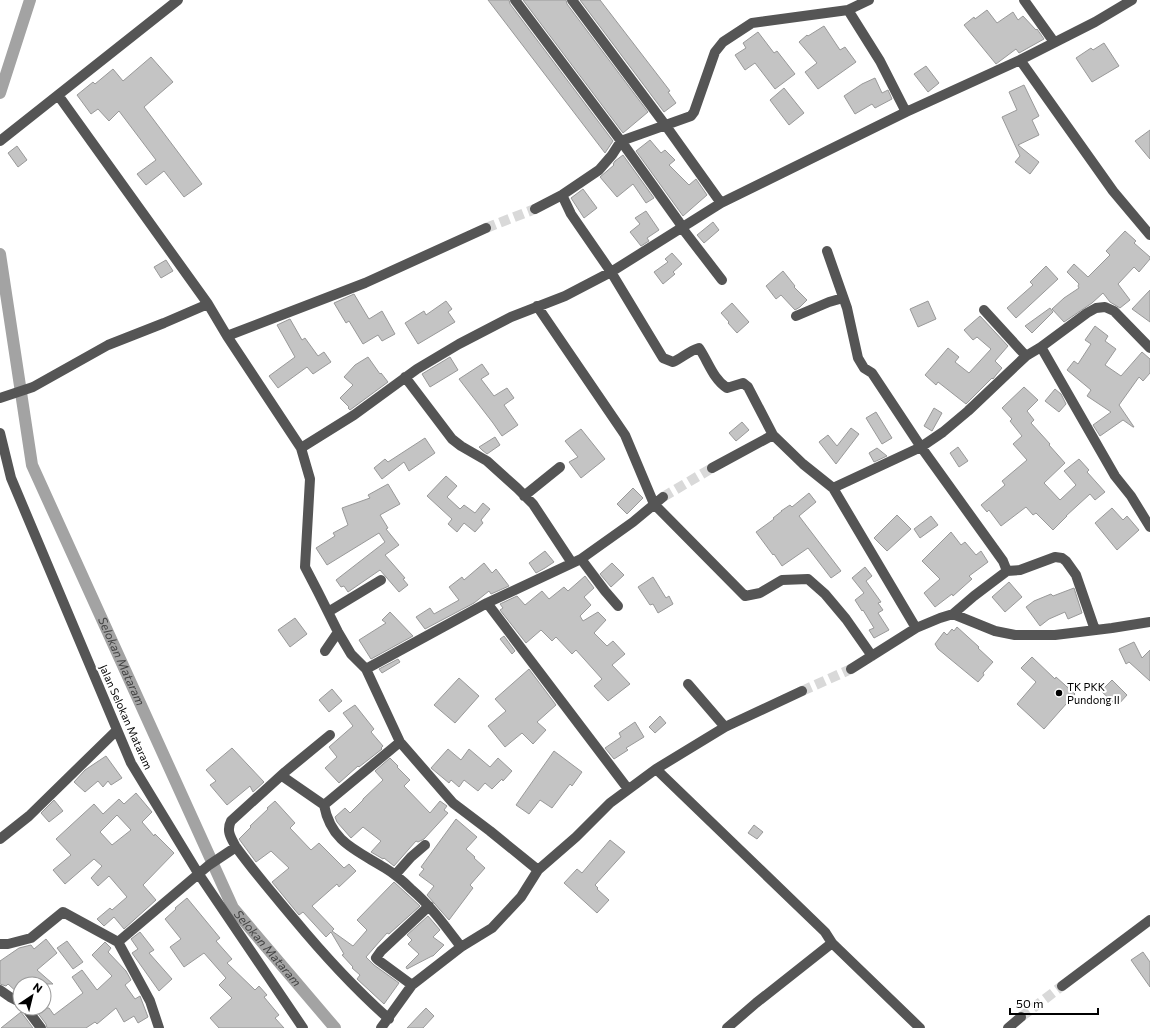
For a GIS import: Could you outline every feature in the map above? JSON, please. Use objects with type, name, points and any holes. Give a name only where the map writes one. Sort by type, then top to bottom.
[{"type":"street","points":[[0,141],[178,0]]},
{"type":"street","points":[[515,0],[621,141],[682,228],[722,280]]},
{"type":"street","points":[[572,0],[721,202]]},
{"type":"street","points":[[535,209],[562,195],[599,170],[612,155],[621,141],[666,126],[693,114],[715,52],[723,42],[752,23],[848,10],[869,0]]},
{"type":"street","points":[[1024,0],[1054,42]]},
{"type":"street","points":[[301,448],[354,415],[405,377],[466,341],[511,317],[565,296],[611,272],[721,202],[906,112],[1020,60],[1095,22],[1132,0]]},
{"type":"street","points":[[848,10],[880,61],[906,112]]},
{"type":"street","points":[[1020,60],[1113,191],[1150,234]]},
{"type":"street","points":[[58,95],[208,304],[227,336],[301,448],[310,479],[304,568],[351,654],[366,669],[400,742],[453,803],[538,870]]},
{"type":"street","points":[[562,195],[571,214],[611,272],[663,358],[673,362],[698,348],[705,357],[712,373],[720,384],[727,388],[743,383],[748,387],[773,435],[803,464],[834,488],[916,628]]},
{"type":"street","points":[[227,336],[365,283],[486,228]]},
{"type":"street","points":[[827,251],[847,308],[858,358],[864,368],[872,373],[921,447],[1003,561],[1007,571]]},
{"type":"street","points":[[796,316],[829,302],[843,298]]},
{"type":"street","points":[[0,398],[33,387],[108,345],[208,304]]},
{"type":"street","points":[[538,306],[625,435],[654,504],[745,596],[760,594],[782,580],[808,579],[825,594],[846,619],[872,656]]},
{"type":"street","points":[[834,488],[921,447],[943,432],[968,412],[1026,356],[1096,308],[1105,307],[1114,311],[1150,348]]},
{"type":"street","points":[[984,310],[1026,356]]},
{"type":"street","points":[[1041,347],[1115,476],[1131,496],[1150,527]]},
{"type":"street","points":[[405,377],[452,439],[499,470],[532,504],[577,561],[618,606]]},
{"type":"street","name":"Jalan Selokan Mataram","points":[[0,432],[11,478],[131,763],[198,873],[303,1028]]},
{"type":"street","points":[[712,468],[773,435]]},
{"type":"street","points":[[524,496],[560,467]]},
{"type":"street","points":[[366,669],[487,603],[577,561],[633,522],[663,497]]},
{"type":"street","points":[[851,669],[916,628],[953,614],[1007,571],[1020,570],[1055,558],[1062,558],[1066,561],[1076,575],[1095,630]]},
{"type":"street","points":[[328,612],[381,580]]},
{"type":"street","points":[[487,603],[628,789]]},
{"type":"street","points":[[953,614],[995,631],[1015,635],[1055,635],[1150,622]]},
{"type":"street","points":[[325,651],[338,632]]},
{"type":"street","points":[[688,684],[726,727]]},
{"type":"street","points":[[381,1028],[389,1019],[412,985],[461,947],[492,928],[521,897],[538,870],[576,837],[610,803],[656,769],[726,727],[802,691]]},
{"type":"street","points":[[0,839],[29,816],[117,730]]},
{"type":"street","points":[[330,735],[231,821],[228,831],[233,849],[324,955],[368,1001],[389,1019]]},
{"type":"street","points":[[324,805],[400,742]]},
{"type":"street","points":[[656,769],[825,932],[832,943],[920,1028]]},
{"type":"street","points":[[282,776],[324,805],[326,817],[330,826],[343,843],[396,875],[428,906],[461,947]]},
{"type":"street","points":[[396,875],[411,857],[425,845]]},
{"type":"street","points":[[118,942],[209,864],[233,849]]},
{"type":"street","points":[[412,985],[376,958],[381,951],[428,906]]},
{"type":"street","points":[[0,944],[8,944],[31,938],[63,912],[118,942],[150,1001],[159,1028]]},
{"type":"street","points":[[1062,986],[1150,920]]},
{"type":"street","points":[[727,1028],[832,943]]},
{"type":"street","points":[[0,990],[12,998]]},
{"type":"street","points":[[32,1016],[41,1028]]},
{"type":"street","points":[[1008,1028],[1021,1017]]},
{"type":"building","points":[[488,0],[509,0],[510,4],[613,141],[605,153]]},
{"type":"building","points":[[523,0],[566,0],[567,4],[648,112],[623,133]]},
{"type":"building","points":[[580,0],[600,0],[670,91],[668,92],[676,103],[664,112]]},
{"type":"building","points":[[987,10],[997,23],[1013,12],[1018,20],[1023,16],[1036,30],[1037,29],[1044,39],[1019,53],[1016,49],[996,64],[964,25],[974,17],[975,19]]},
{"type":"building","points":[[824,26],[840,50],[845,47],[856,62],[818,89],[805,72],[817,63],[799,42],[807,35],[808,36]]},
{"type":"building","points":[[758,32],[774,53],[777,51],[795,74],[775,89],[755,63],[745,70],[735,55],[746,48],[743,43]]},
{"type":"building","points":[[1104,43],[1119,66],[1092,82],[1076,58],[1091,48],[1093,50]]},
{"type":"building","points":[[151,57],[173,82],[144,107],[202,184],[184,197],[164,171],[146,185],[137,174],[156,160],[119,111],[109,121],[98,109],[91,114],[77,95],[93,82],[95,84],[113,69],[123,81]]},
{"type":"building","points":[[926,66],[939,83],[928,92],[914,74]]},
{"type":"building","points":[[875,78],[882,93],[888,90],[892,99],[875,108],[872,104],[855,114],[844,96],[862,84]]},
{"type":"building","points":[[1024,85],[1039,116],[1032,120],[1039,135],[1018,145],[1039,162],[1030,174],[1015,162],[1020,156],[1002,117],[1017,110],[1009,92]]},
{"type":"building","points":[[784,88],[804,113],[789,125],[770,100]]},
{"type":"building","points":[[1150,130],[1150,159],[1135,141]]},
{"type":"building","points":[[650,140],[661,153],[665,150],[675,160],[669,165],[689,185],[696,179],[707,195],[683,216],[636,151]]},
{"type":"building","points":[[17,146],[27,160],[18,167],[8,153]]},
{"type":"building","points":[[623,155],[654,198],[646,203],[633,184],[617,197],[600,177]]},
{"type":"building","points":[[583,189],[597,208],[584,218],[571,198]]},
{"type":"building","points":[[646,211],[659,230],[647,238],[649,241],[641,246],[630,232],[640,224],[635,218]]},
{"type":"building","points":[[713,222],[719,230],[704,243],[697,235]]},
{"type":"building","points":[[1125,231],[1136,241],[1134,243],[1150,257],[1139,272],[1134,267],[1118,284],[1130,300],[1120,308],[1110,302],[1103,293],[1092,303],[1064,322],[1052,309],[1064,298],[1079,288],[1079,284],[1067,272],[1074,264],[1088,277],[1110,255],[1106,251]]},
{"type":"building","points":[[672,253],[682,264],[673,272],[675,274],[663,284],[654,272],[668,262],[665,259]]},
{"type":"building","points":[[166,260],[173,271],[161,278],[154,267]]},
{"type":"building","points":[[1046,266],[1058,279],[1016,318],[1007,308],[1033,285],[1030,282]]},
{"type":"building","points":[[783,271],[795,286],[794,287],[807,300],[795,310],[781,295],[776,299],[766,286]]},
{"type":"building","points":[[1150,290],[1150,322],[1132,309]]},
{"type":"building","points":[[354,294],[369,319],[382,311],[395,334],[382,341],[378,335],[363,344],[349,321],[346,323],[334,303]]},
{"type":"building","points":[[446,301],[452,309],[448,312],[455,322],[418,344],[405,323],[424,311],[426,315]]},
{"type":"building","points":[[928,301],[936,319],[918,327],[910,309]]},
{"type":"building","points":[[732,303],[749,322],[737,333],[721,313]]},
{"type":"building","points":[[1050,308],[1053,312],[1032,333],[1025,326]]},
{"type":"building","points":[[980,316],[1008,346],[995,361],[1002,368],[993,379],[992,378],[966,404],[938,382],[936,385],[925,375],[948,348],[959,357],[955,362],[969,373],[991,349],[977,337],[973,340],[964,330]]},
{"type":"building","points":[[290,319],[302,340],[305,338],[318,356],[324,352],[331,362],[313,374],[307,367],[278,388],[269,376],[295,357],[277,325]]},
{"type":"building","points":[[1095,326],[1108,336],[1105,341],[1116,349],[1105,365],[1121,376],[1142,352],[1150,359],[1150,373],[1143,381],[1139,377],[1119,405],[1134,427],[1123,420],[1100,436],[1093,425],[1111,412],[1087,396],[1091,390],[1067,370],[1074,361],[1078,364],[1091,344],[1085,340]]},
{"type":"building","points":[[368,357],[380,374],[381,373],[388,382],[350,410],[340,398],[353,385],[344,377],[355,365]]},
{"type":"building","points":[[450,357],[458,370],[430,387],[422,374]]},
{"type":"building","points":[[482,364],[489,374],[481,379],[494,396],[507,388],[514,398],[504,405],[518,425],[502,436],[459,379]]},
{"type":"building","points":[[1024,387],[1038,400],[1027,411],[1034,420],[1031,423],[1065,463],[1044,483],[1060,500],[1076,485],[1064,471],[1079,459],[1089,470],[1087,472],[1105,492],[1095,500],[1090,494],[1053,530],[1036,513],[1033,515],[1026,507],[1001,526],[989,510],[987,512],[981,505],[1005,485],[1002,481],[1027,460],[1013,444],[1022,436],[1010,421],[1012,419],[1002,408]]},
{"type":"building","points":[[1055,389],[1061,394],[1066,404],[1059,412],[1045,401]]},
{"type":"building","points":[[934,408],[942,413],[932,431],[924,426]]},
{"type":"building","points":[[876,412],[892,438],[882,444],[866,418]]},
{"type":"building","points":[[742,422],[749,430],[736,441],[729,433]]},
{"type":"building","points":[[851,428],[859,434],[836,464],[819,442],[828,435],[837,446]]},
{"type":"building","points":[[581,429],[605,459],[581,478],[569,462],[578,457],[565,441]]},
{"type":"building","points":[[495,437],[500,445],[487,454],[479,447]]},
{"type":"building","points":[[425,438],[435,453],[409,471],[404,462],[382,479],[374,468],[385,459],[388,462]]},
{"type":"building","points":[[958,447],[968,461],[959,467],[950,453]]},
{"type":"building","points":[[877,448],[887,456],[874,462],[869,453]]},
{"type":"building","points":[[446,476],[457,486],[447,497],[460,509],[464,505],[475,513],[483,503],[490,509],[481,520],[483,523],[475,532],[464,523],[457,532],[448,524],[452,519],[427,496]]},
{"type":"building","points":[[388,484],[400,504],[380,515],[388,528],[386,529],[399,545],[385,555],[405,578],[403,579],[408,585],[399,592],[380,570],[348,592],[344,586],[341,587],[336,580],[385,542],[379,533],[327,565],[316,548],[335,536],[333,533],[348,525],[342,508],[370,498],[368,495]]},
{"type":"building","points":[[633,488],[643,498],[627,514],[617,504]]},
{"type":"building","points":[[809,493],[816,502],[799,516],[841,571],[831,578],[808,548],[782,566],[756,532],[774,519],[773,518],[781,511],[790,505],[792,507]]},
{"type":"building","points":[[1112,508],[1123,520],[1127,516],[1139,530],[1117,550],[1095,523]]},
{"type":"building","points":[[897,515],[911,529],[887,551],[874,538]]},
{"type":"building","points":[[931,516],[938,525],[920,538],[914,529]]},
{"type":"building","points":[[951,532],[961,545],[965,542],[976,555],[981,551],[988,562],[969,576],[972,579],[953,596],[952,594],[935,607],[924,593],[940,579],[922,561]]},
{"type":"building","points":[[545,551],[554,562],[536,573],[529,563]]},
{"type":"building","points":[[484,563],[492,573],[496,569],[509,586],[491,594],[489,591],[474,603],[425,629],[416,617],[430,608],[434,614],[459,600],[449,587],[462,577],[464,580]]},
{"type":"building","points":[[612,563],[624,575],[611,587],[600,574]]},
{"type":"building","points":[[865,567],[872,576],[866,581],[881,602],[878,603],[883,610],[878,613],[889,630],[874,638],[869,630],[874,628],[855,600],[864,593],[852,578]]},
{"type":"building","points":[[585,576],[594,588],[584,597],[591,605],[580,616],[583,621],[598,612],[606,620],[594,633],[607,646],[613,641],[625,654],[612,665],[630,684],[608,701],[594,686],[602,679],[576,650],[572,654],[556,637],[552,641],[541,630],[526,643],[500,610],[503,608],[500,604],[517,596],[525,605],[542,591],[549,599],[564,587],[568,591]]},
{"type":"building","points":[[653,577],[666,598],[669,596],[673,604],[658,613],[653,604],[650,605],[638,587]]},
{"type":"building","points":[[1009,582],[1022,597],[1005,612],[992,597]]},
{"type":"building","points":[[1074,588],[1082,613],[1068,619],[1065,612],[1049,619],[1040,626],[1026,607],[1034,601],[1051,594],[1053,596]]},
{"type":"building","points":[[390,612],[413,636],[371,659],[359,640],[386,623],[382,620]]},
{"type":"building","points":[[295,618],[307,634],[290,647],[278,630]]},
{"type":"building","points":[[957,627],[993,662],[983,673],[984,675],[978,682],[938,649],[935,644],[944,632],[947,635],[952,629],[954,631]]},
{"type":"building","points":[[504,636],[515,651],[512,654],[500,639]]},
{"type":"building","points":[[1134,642],[1142,658],[1150,650],[1150,681],[1129,662],[1126,664],[1119,649]]},
{"type":"building","points":[[1032,657],[1055,679],[1056,677],[1075,694],[1044,729],[1017,704],[1036,682],[1021,668]]},
{"type":"building","points":[[398,659],[400,662],[382,673],[379,669]]},
{"type":"building","points":[[529,669],[556,705],[537,722],[546,730],[533,744],[522,733],[505,747],[488,726],[506,711],[495,699]]},
{"type":"building","points":[[459,678],[479,696],[455,723],[434,705]]},
{"type":"building","points":[[1112,680],[1127,695],[1117,706],[1101,691]]},
{"type":"building","points":[[332,689],[342,701],[329,712],[319,700]]},
{"type":"building","points":[[355,705],[374,729],[371,732],[383,746],[381,748],[382,749],[359,767],[358,766],[339,783],[325,768],[337,757],[329,747],[353,726],[343,713]]},
{"type":"building","points":[[660,716],[666,723],[655,733],[649,727]]},
{"type":"building","points":[[635,722],[644,737],[626,748],[628,750],[614,759],[605,748],[621,737],[619,733]]},
{"type":"building","points":[[232,748],[264,782],[253,792],[250,786],[227,805],[210,785],[216,781],[206,770]]},
{"type":"building","points":[[448,749],[461,760],[469,749],[490,767],[498,758],[512,771],[503,781],[502,779],[492,789],[485,783],[478,791],[464,780],[459,787],[451,780],[449,783],[431,768]]},
{"type":"building","points":[[554,751],[582,772],[572,786],[570,784],[552,808],[540,800],[529,814],[516,805]]},
{"type":"building","points":[[106,756],[122,778],[111,785],[108,781],[103,787],[98,781],[85,792],[74,782],[85,770]]},
{"type":"building","points":[[390,758],[410,780],[404,786],[430,813],[440,801],[447,806],[444,810],[448,813],[424,839],[418,842],[416,841],[394,866],[384,858],[383,859],[371,852],[381,841],[363,827],[351,838],[337,822],[335,817],[345,808],[350,813],[383,780],[375,771]]},
{"type":"building","points":[[136,793],[152,812],[142,822],[154,836],[155,834],[174,853],[143,885],[156,900],[124,929],[114,917],[104,926],[97,919],[110,908],[112,910],[127,897],[109,876],[98,886],[91,878],[102,866],[94,859],[65,884],[53,870],[71,855],[56,839],[94,804],[103,814],[119,799],[124,804]],"holes":[[[117,815],[131,830],[112,845],[100,832]]]},
{"type":"building","points":[[54,800],[63,811],[49,822],[41,813]]},
{"type":"building","points":[[275,801],[295,823],[290,828],[311,850],[319,843],[344,868],[349,864],[356,871],[339,887],[337,884],[312,906],[334,929],[332,931],[353,946],[367,930],[357,920],[394,882],[420,906],[389,934],[387,933],[366,957],[374,965],[399,983],[384,1004],[357,979],[360,975],[352,968],[353,967],[342,955],[344,954],[331,932],[326,937],[303,912],[299,915],[272,882],[289,868],[271,851],[256,862],[239,839]]},
{"type":"building","points":[[456,819],[477,837],[466,849],[485,868],[470,885],[473,888],[449,920],[427,895],[434,886],[419,875],[424,869],[421,867]]},
{"type":"building","points":[[754,825],[763,832],[757,839],[748,833]]},
{"type":"building","points":[[610,840],[625,852],[595,885],[598,888],[597,889],[609,900],[597,913],[564,883],[577,869],[582,873]]},
{"type":"building","points":[[187,898],[220,938],[216,941],[232,959],[227,963],[255,990],[259,986],[267,995],[264,997],[279,1015],[275,1018],[284,1028],[219,1028],[210,1018],[232,998],[219,985],[226,978],[204,953],[184,967],[170,947],[181,939],[165,919]]},
{"type":"building","points":[[428,916],[440,930],[433,937],[444,945],[433,956],[407,969],[406,967],[419,954],[408,944],[412,940],[407,935]]},
{"type":"building","points":[[140,932],[154,950],[149,953],[172,979],[159,991],[132,953],[138,949],[131,939]]},
{"type":"building","points":[[46,939],[57,953],[37,970],[44,976],[12,976],[12,988],[8,984],[6,986],[0,984],[0,961],[19,948],[31,945],[34,949]]},
{"type":"building","points":[[67,941],[83,962],[73,969],[57,948]]},
{"type":"building","points":[[105,942],[111,948],[108,952],[126,971],[131,980],[125,985],[135,999],[140,996],[148,1017],[138,1023],[134,1016],[124,1022],[116,1008],[97,1024],[95,1022],[86,1028],[47,1028],[40,1016],[52,1016],[52,1012],[54,1015],[83,993],[72,977],[82,970],[97,990],[112,976],[92,955]]},
{"type":"building","points":[[1143,952],[1150,962],[1150,987],[1131,960]]},
{"type":"building","points":[[426,1008],[434,1016],[423,1028],[407,1028]]},
{"type":"building","points":[[16,1016],[24,1016],[33,1028],[1,1028]]},
{"type":"waterway","name":"Selokan Mataram","points":[[0,93],[30,0]]},
{"type":"waterway","name":"Selokan Mataram","points":[[0,254],[32,465],[233,908],[335,1028]]},
{"type":"tunnel","points":[[486,228],[535,209]]},
{"type":"tunnel","points":[[663,497],[712,468]]},
{"type":"tunnel","points":[[802,691],[851,669]]},
{"type":"tunnel","points":[[1021,1017],[1062,986]]},
{"type":"place","name":"TK PKK Pundong II","points":[[1059,693]]}]
